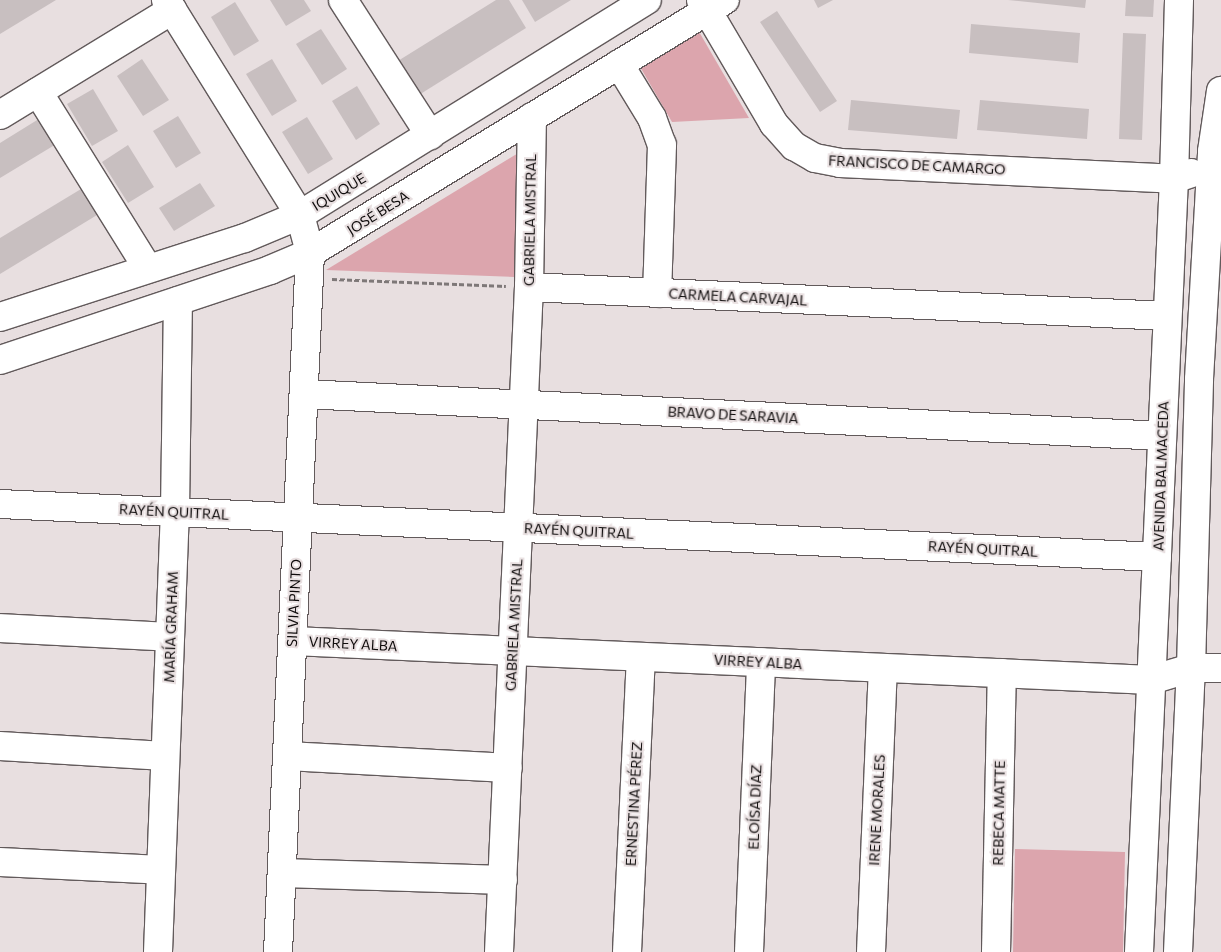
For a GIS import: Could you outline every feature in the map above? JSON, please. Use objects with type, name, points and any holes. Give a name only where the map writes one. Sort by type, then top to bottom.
[{"type":"street","points":[[343,0],[430,135]]},
{"type":"street","name":"IQUIQUE","points":[[0,317],[245,238],[300,215],[647,0]]},
{"type":"street","name":"AVENIDA BALMACEDA","points":[[1139,952],[1174,179],[1179,0]]},
{"type":"street","name":"FRANCISCO DE CAMARGO","points":[[711,4],[774,124],[794,146],[815,158],[840,163],[1174,179],[1217,166]]},
{"type":"street","name":"JOSÉ BESA","points":[[0,360],[178,302],[310,266],[532,117],[619,64],[711,4]]},
{"type":"street","points":[[0,115],[169,5],[300,215],[310,266]]},
{"type":"street","points":[[619,64],[652,118],[662,145],[657,293]]},
{"type":"street","points":[[1178,952],[1191,668],[1210,379],[1221,91]]},
{"type":"street","points":[[38,92],[148,269]]},
{"type":"street","name":"GABRIELA MISTRAL","points":[[499,952],[529,287],[532,117]]},
{"type":"street","points":[[1174,179],[1216,207]]},
{"type":"street","name":"SILVIA PINTO","points":[[278,952],[310,266]]},
{"type":"street","name":"CARMELA CARVAJAL","points":[[529,287],[1167,316]]},
{"type":"street","name":"MARÍA GRAHAM","points":[[158,952],[175,512],[178,302]]},
{"type":"street","name":"BRAVO DE SARAVIA","points":[[304,394],[1162,436]]},
{"type":"street","name":"RAYÉN QUITRAL","points":[[0,504],[1157,558]]},
{"type":"street","points":[[0,628],[170,637]]},
{"type":"street","name":"VIRREY ALBA","points":[[293,641],[1151,680],[1191,668],[1221,668]]},
{"type":"street","name":"ERNESTINA PÉREZ","points":[[627,952],[641,657]]},
{"type":"street","name":"ELOÍSA DÍAZ","points":[[749,952],[761,662]]},
{"type":"street","name":"IRENE MORALES","points":[[871,952],[883,668]]},
{"type":"street","name":"REBECA MATTE","points":[[996,952],[1002,673]]},
{"type":"street","points":[[0,746],[165,756]]},
{"type":"street","points":[[287,756],[508,768]]},
{"type":"street","points":[[0,862],[161,870]]},
{"type":"street","points":[[282,873],[503,880]]},
{"type":"path","points":[[310,266],[529,287]]},
{"type":"shaded area","points":[[698,30],[749,118],[672,122],[639,65]]},
{"type":"shaded area","points":[[520,152],[514,277],[326,270]]},
{"type":"shaded area","points":[[1015,849],[1125,852],[1123,952],[1013,952]]},
{"type":"building","points":[[0,0],[56,0],[0,34]]},
{"type":"building","points":[[270,0],[304,0],[311,11],[286,26]]},
{"type":"building","points":[[496,0],[509,0],[526,28],[414,98],[393,64]]},
{"type":"building","points":[[522,0],[571,0],[535,22]]},
{"type":"building","points":[[814,0],[833,0],[818,8]]},
{"type":"building","points":[[1008,0],[1086,0],[1085,8]]},
{"type":"building","points":[[1126,0],[1154,0],[1153,17],[1125,16]]},
{"type":"building","points":[[235,2],[259,41],[234,56],[211,17]]},
{"type":"building","points":[[777,11],[837,101],[820,112],[760,22]]},
{"type":"building","points":[[971,24],[1080,33],[1078,63],[969,53]]},
{"type":"building","points":[[321,29],[347,69],[322,85],[296,44]]},
{"type":"building","points":[[1123,33],[1146,34],[1142,140],[1119,139]]},
{"type":"building","points":[[142,59],[169,100],[143,116],[117,76]]},
{"type":"building","points":[[272,59],[297,101],[272,116],[246,74]]},
{"type":"building","points":[[357,86],[380,124],[356,140],[332,101]]},
{"type":"building","points":[[93,89],[118,131],[92,146],[67,104]]},
{"type":"building","points":[[851,100],[960,110],[957,139],[848,130]]},
{"type":"building","points":[[980,100],[1089,109],[1087,139],[977,130]]},
{"type":"building","points":[[178,116],[201,153],[176,168],[153,131]]},
{"type":"building","points":[[42,117],[58,143],[0,178],[0,143]]},
{"type":"building","points":[[307,117],[333,159],[308,174],[282,132]]},
{"type":"building","points":[[128,145],[154,187],[128,203],[102,162]]},
{"type":"building","points":[[200,183],[215,206],[174,231],[159,208]]},
{"type":"building","points":[[86,186],[102,212],[0,274],[0,238]]}]
